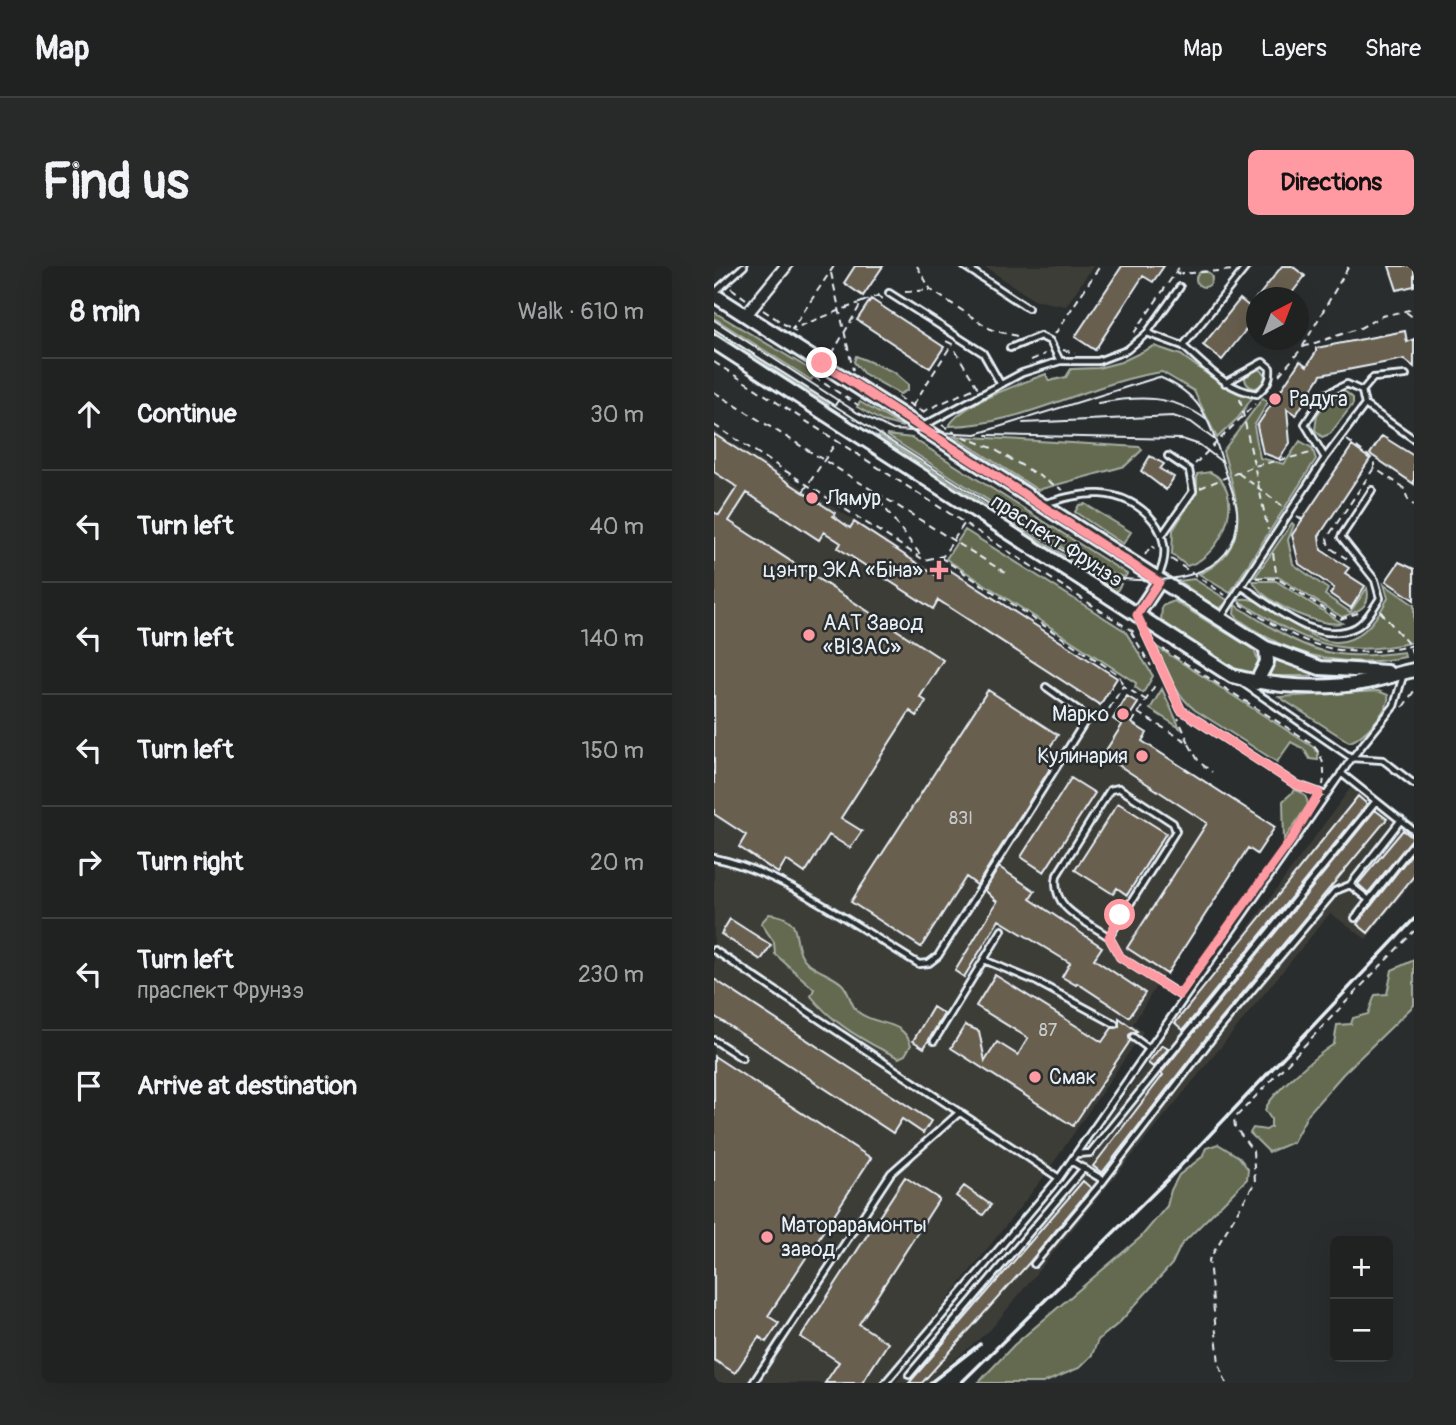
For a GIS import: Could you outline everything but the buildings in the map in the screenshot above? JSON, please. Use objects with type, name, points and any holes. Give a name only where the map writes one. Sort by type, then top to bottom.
[{"type":"main road","name":"праспект Фрунзэ","points":[[714,294],[1157,581],[1266,648],[1320,668],[1409,671]]},
{"type":"main road","name":"праспект Фрунзэ","points":[[714,342],[1232,676],[1256,683],[1365,682],[1409,671]]},
{"type":"main road","points":[[1137,615],[1157,581]]},
{"type":"main road","points":[[1256,683],[1267,662],[1266,648]]},
{"type":"street","points":[[746,315],[786,266]]},
{"type":"lane","points":[[714,294],[744,266]]},
{"type":"lane","points":[[964,266],[1028,308]]},
{"type":"lane","points":[[1184,346],[1245,268]]},
{"type":"lane","points":[[921,427],[1000,383],[1060,361],[1098,361],[1127,350],[1147,333],[1180,288]]},
{"type":"lane","points":[[889,293],[983,353],[1000,383]]},
{"type":"lane","points":[[1147,333],[1184,346],[1225,383],[1235,388],[1257,394],[1271,378],[1270,368],[1263,362],[1225,383]]},
{"type":"lane","points":[[1010,348],[1040,336],[1050,341],[1060,361]]},
{"type":"lane","points":[[1362,391],[1373,378],[1406,375]]},
{"type":"lane","points":[[1325,458],[1305,424],[1324,395],[1347,384],[1362,391]]},
{"type":"lane","points":[[1362,391],[1365,405],[1414,439]]},
{"type":"lane","points":[[1220,620],[1289,511],[1340,436],[1365,405]]},
{"type":"lane","points":[[1163,534],[1192,491],[1189,470],[1168,456]]},
{"type":"lane","points":[[1241,586],[1315,631],[1332,634],[1358,627],[1380,597],[1375,580],[1341,537],[1371,490]]},
{"type":"lane","points":[[1039,505],[1072,496],[1101,494],[1125,499],[1147,514],[1163,534],[1166,556],[1157,581]]},
{"type":"lane","points":[[1137,615],[1181,710],[1295,784],[1326,796]]},
{"type":"lane","points":[[885,1383],[1059,1178],[1341,773],[1394,706],[1409,671]]},
{"type":"lane","points":[[1232,676],[1352,758],[1383,760],[1414,784]]},
{"type":"lane","points":[[714,858],[750,868],[823,907],[919,964],[929,963],[938,956],[1084,723],[1080,711],[1046,687]]},
{"type":"lane","points":[[1341,773],[1414,831]]},
{"type":"lane","points":[[1109,937],[1176,831],[1173,823],[1119,788],[1110,790],[1058,875],[1055,886],[1057,897],[1065,907],[1109,937],[1120,957],[1183,997]]},
{"type":"lane","points":[[1075,1154],[1090,1153],[1376,801]]},
{"type":"lane","points":[[1034,1264],[1104,1180],[1234,1012],[1335,891],[1350,885],[1401,820]]},
{"type":"lane","points":[[1355,918],[1414,843]]},
{"type":"lane","points":[[1350,885],[1369,900]]},
{"type":"lane","points":[[934,1041],[1002,930]]},
{"type":"lane","points":[[714,950],[1059,1178]]},
{"type":"lane","points":[[984,960],[1037,982],[1115,1024]]},
{"type":"lane","points":[[1133,1037],[1148,1048]]},
{"type":"lane","points":[[714,1040],[742,1058]]},
{"type":"lane","points":[[753,1383],[891,1173],[960,1112]]},
{"type":"lane","points":[[1071,1161],[1104,1180]]},
{"type":"lane","points":[[909,1375],[1084,1168]]},
{"type":"path","points":[[834,266],[792,329],[877,295],[931,290]]},
{"type":"path","points":[[917,266],[931,290],[992,330],[1028,339]]},
{"type":"path","points":[[1050,341],[1100,266]]},
{"type":"path","points":[[1309,336],[1349,266]]},
{"type":"path","points":[[1175,274],[1245,268]]},
{"type":"path","points":[[831,271],[853,370]]},
{"type":"path","points":[[877,295],[887,302]]},
{"type":"path","points":[[831,356],[862,303]]},
{"type":"path","points":[[1309,345],[1360,328],[1382,316],[1414,309]]},
{"type":"path","points":[[1405,311],[1414,318]]},
{"type":"path","points":[[941,337],[961,349]]},
{"type":"path","points":[[912,406],[951,344]]},
{"type":"path","points":[[922,412],[977,387],[951,344]]},
{"type":"path","points":[[1272,385],[1301,350]]},
{"type":"path","points":[[714,362],[1310,742],[1320,752],[1325,768],[1319,793]]},
{"type":"path","points":[[1271,378],[1281,374]]},
{"type":"path","points":[[814,377],[858,405]]},
{"type":"path","points":[[1235,388],[1244,416],[1278,579]]},
{"type":"path","points":[[840,389],[842,395]]},
{"type":"path","points":[[714,392],[1009,575]]},
{"type":"path","points":[[833,409],[842,395]]},
{"type":"path","points":[[1189,470],[1262,396]]},
{"type":"path","points":[[714,425],[924,560],[939,557],[964,523]]},
{"type":"path","points":[[1340,436],[1374,460],[1374,468],[1328,537],[1329,547],[1349,561]]},
{"type":"path","points":[[803,492],[837,440]]},
{"type":"path","points":[[1192,491],[1254,466],[1320,450]]},
{"type":"path","points":[[1374,468],[1403,487],[1409,502],[1414,505]]},
{"type":"path","points":[[1237,472],[1289,511]]},
{"type":"path","points":[[870,489],[924,560]]},
{"type":"path","points":[[1321,533],[1328,537]]},
{"type":"path","points":[[939,557],[1119,675],[1123,686],[1146,700]]},
{"type":"path","points":[[1247,578],[1278,579],[1340,619],[1363,611],[1369,603],[1375,605],[1410,646],[1413,658]]},
{"type":"path","points":[[1132,723],[1159,680]]},
{"type":"path","points":[[1109,709],[1123,686]]},
{"type":"path","points":[[1138,713],[1178,736]]},
{"type":"path","points":[[1189,743],[1199,762],[1212,772]]},
{"type":"path","points":[[1226,1381],[1219,1364],[1209,1260],[1255,1182],[1253,1152],[1235,1127],[1234,1119],[1414,930]]},
{"type":"shaded area","points":[[984,266],[1093,266],[1066,306],[1034,300]]},
{"type":"shaded area","points":[[714,431],[935,572],[942,563],[1117,678],[1100,704],[1101,711],[1122,725],[1126,719],[1147,733],[1142,741],[1275,827],[1257,854],[1248,849],[1151,994],[1133,1024],[1143,1032],[1043,1178],[882,1383],[714,1383]]},
{"type":"shaded area","points":[[1352,786],[1414,834],[1414,880],[1366,939],[1330,913],[991,1329],[927,1383],[895,1383],[1068,1179],[1169,1030],[1235,946]]},
{"type":"green space","points":[[1204,271],[1212,279],[1204,287],[1196,279]]},
{"type":"green space","points":[[714,312],[816,373],[811,380],[714,318]]},
{"type":"green space","points":[[714,330],[829,404],[826,407],[714,335]]},
{"type":"green space","points":[[1154,346],[1181,355],[1218,382],[1252,398],[1238,418],[1217,438],[1194,391],[1162,372],[1135,377],[1003,419],[949,426],[979,402],[1022,383],[1046,374],[1049,381],[1066,377],[1071,369],[1098,368],[1121,362]]},
{"type":"green space","points":[[856,356],[894,372],[908,384],[908,390],[900,394],[863,373],[854,362]]},
{"type":"green space","points":[[1251,368],[1259,368],[1265,378],[1259,388],[1251,388],[1245,382],[1245,374]]},
{"type":"green space","points":[[1346,392],[1353,398],[1353,404],[1330,434],[1322,437],[1315,430],[1317,415],[1332,394]]},
{"type":"green space","points":[[1263,398],[1268,402],[1254,426],[1260,458],[1284,464],[1300,441],[1312,448],[1316,459],[1230,593],[1199,574],[1217,563],[1229,551],[1235,536],[1236,503],[1223,451]]},
{"type":"green space","points":[[860,402],[903,427],[882,421],[857,407]]},
{"type":"green space","points":[[886,435],[912,438],[1127,574],[1125,577],[1099,571]]},
{"type":"green space","points":[[879,436],[1096,576],[1121,584],[1115,594],[876,441]]},
{"type":"green space","points":[[954,436],[1140,447],[1142,450],[1125,466],[1038,490]]},
{"type":"green space","points":[[1210,472],[1221,480],[1227,492],[1227,521],[1212,549],[1187,566],[1172,554],[1173,530],[1197,492],[1197,474]]},
{"type":"green space","points":[[1085,504],[1131,532],[1123,544],[1075,512],[1079,505]]},
{"type":"green space","points":[[1292,523],[1294,525],[1288,540],[1293,564],[1328,589],[1325,595],[1350,612],[1367,588],[1367,600],[1362,608],[1342,617],[1278,577],[1255,577]]},
{"type":"green space","points":[[965,530],[1125,631],[1153,676],[1143,693],[1135,687],[1136,683],[946,559]]},
{"type":"green space","points":[[1194,579],[1229,601],[1219,609],[1179,581]]},
{"type":"green space","points":[[1253,581],[1276,581],[1342,623],[1320,622],[1293,612],[1267,597]]},
{"type":"green space","points":[[1384,584],[1414,605],[1414,642],[1362,649],[1320,643],[1281,626],[1237,600],[1253,600],[1307,633],[1327,641],[1347,640],[1367,628],[1388,598]]},
{"type":"green space","points":[[1174,601],[1254,650],[1259,664],[1254,672],[1241,674],[1161,622],[1162,606]]},
{"type":"green space","points":[[1235,605],[1278,632],[1314,648],[1352,655],[1404,652],[1405,657],[1366,662],[1309,654],[1272,640],[1244,623],[1234,614]]},
{"type":"green space","points":[[1154,645],[1313,747],[1318,753],[1318,760],[1310,759],[1304,749],[1291,742],[1277,762],[1195,710],[1176,688]]},
{"type":"green space","points":[[1272,659],[1312,673],[1312,676],[1268,676]]},
{"type":"green space","points":[[1162,689],[1180,728],[1150,709]]},
{"type":"green space","points":[[1378,691],[1388,695],[1385,708],[1368,730],[1349,742],[1279,697]]},
{"type":"green space","points":[[1295,790],[1304,795],[1308,805],[1284,840],[1283,801]]},
{"type":"green space","points":[[769,914],[789,921],[794,927],[802,957],[813,967],[842,984],[858,1012],[895,1027],[907,1036],[911,1045],[905,1055],[899,1058],[863,1039],[840,1024],[820,1006],[811,996],[814,989],[775,954],[774,942],[761,923]]},
{"type":"green space","points":[[1414,960],[1414,1005],[1343,1074],[1308,1114],[1293,1142],[1269,1152],[1250,1133],[1253,1128],[1266,1130],[1271,1127],[1271,1119],[1265,1110],[1269,1103],[1295,1075],[1334,1044],[1337,1025],[1351,1024],[1353,1018],[1368,1014],[1375,995],[1387,994],[1392,970]]},
{"type":"green space","points":[[1218,1144],[1239,1157],[1248,1169],[1247,1179],[1181,1245],[1172,1264],[1119,1323],[1098,1340],[1092,1355],[1079,1368],[1043,1383],[978,1383],[1014,1345],[1141,1237],[1167,1206],[1179,1175],[1202,1157],[1206,1148]]},
{"type":"tram line","points":[[714,320],[856,412],[893,430],[976,434],[1159,377],[1186,392],[1208,422],[1236,504],[1235,535],[1225,553],[1210,566],[1190,575],[1144,580],[1101,575],[714,329]]},
{"type":"tram line","points":[[1098,403],[1141,398],[1168,401],[1207,420]]},
{"type":"tram line","points":[[1023,423],[1173,416],[1191,422],[1215,440]]},
{"type":"tram line","points":[[987,435],[1182,439],[1200,445],[1222,462]]},
{"type":"railway","points":[[961,1383],[1167,1180],[1414,919]]},
{"type":"railway","points":[[930,1383],[980,1344]]},
{"type":"place","name":"Радуга","points":[[1275,399]]},
{"type":"place","name":"Лямур","points":[[812,498]]},
{"type":"place","name":"цэнтр ЭКА «Біна»","points":[[939,570]]},
{"type":"place","name":"ААТ Завод «ВІЗАС»","points":[[809,635]]},
{"type":"place","name":"Марко","points":[[1123,714]]},
{"type":"place","name":"Кулинария","points":[[1142,756]]},
{"type":"place","name":"Смак","points":[[1035,1077]]},
{"type":"place","name":"Маторарамонты завод","points":[[767,1237]]},
{"type":"route","points":[[822,363],[1159,582],[1137,615],[1181,710],[1295,784],[1319,793],[1293,837],[1179,995],[1120,957],[1109,937],[1120,915]]}]
